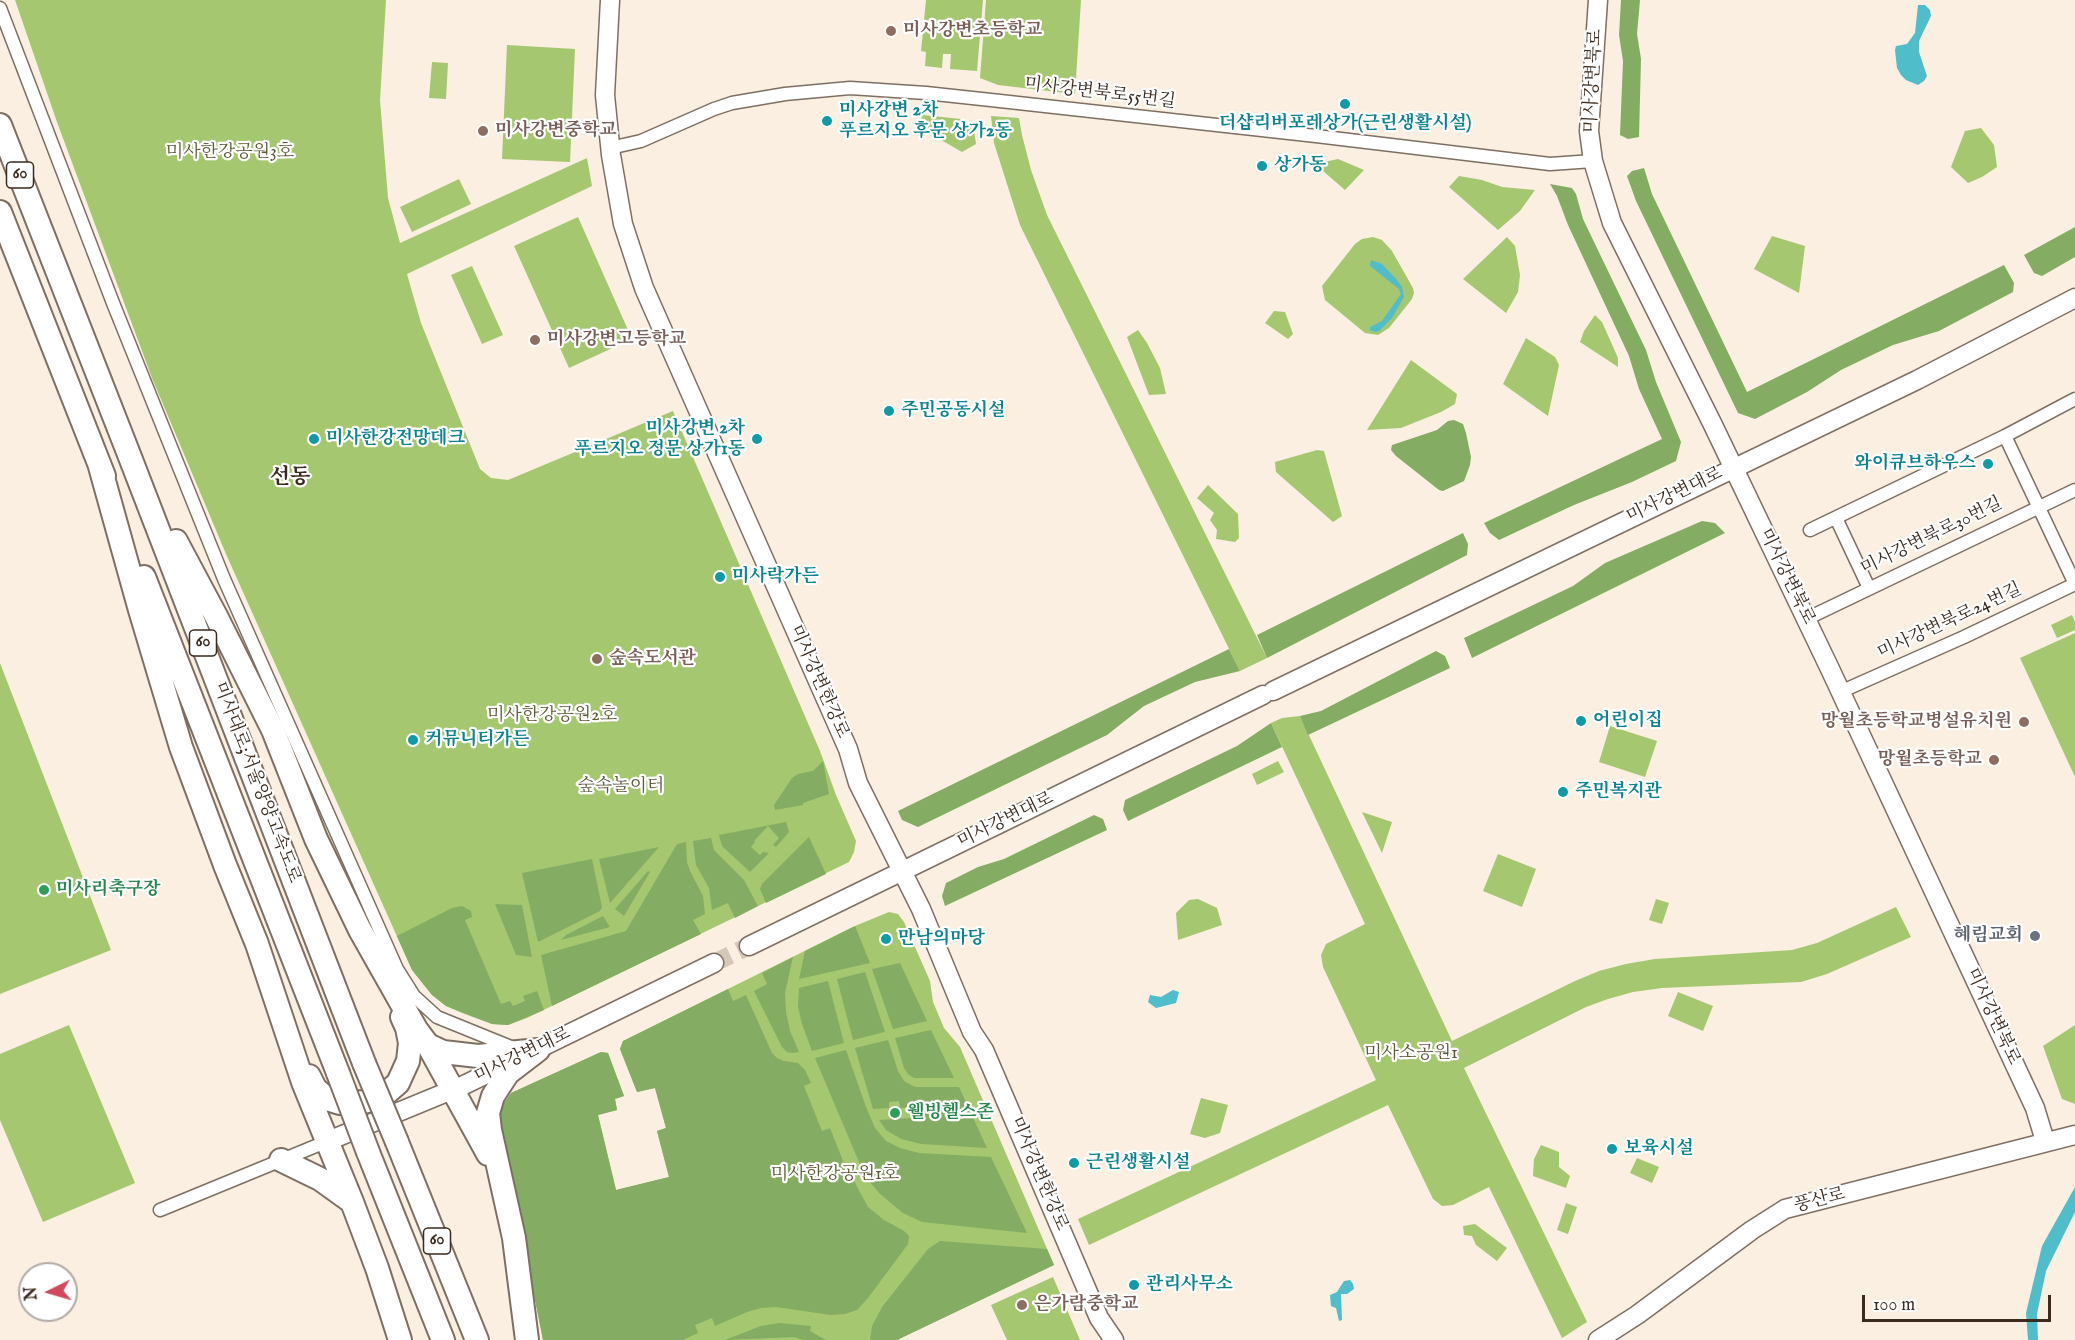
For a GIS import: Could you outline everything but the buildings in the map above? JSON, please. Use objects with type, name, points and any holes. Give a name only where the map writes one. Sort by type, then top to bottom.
[{"type":"highway","points":[[0,106],[40,224]]},
{"type":"highway","name":"60","points":[[0,125],[40,224]]},
{"type":"highway","name":"미사대로;서울양양고속도로","points":[[0,214],[443,1340]]},
{"type":"highway","name":"미사대로;서울양양고속도로","points":[[40,224],[364,1063],[477,1340]]},
{"type":"highway","points":[[130,457],[216,616],[273,730],[315,839],[407,1028],[410,1043],[408,1061],[398,1083],[382,1097],[364,1102],[340,1103],[327,1099],[315,1088],[278,1010]]},
{"type":"highway","points":[[99,463],[181,747],[257,944],[303,1082],[377,1268],[400,1340]]},
{"type":"highway","points":[[360,930],[416,1029],[428,1045],[503,1185]]},
{"type":"highway","points":[[428,1045],[443,1052],[478,1056],[532,1051]]},
{"type":"highway","points":[[527,1340],[514,1238],[490,1130],[489,1106],[508,1073],[532,1051]]},
{"type":"highway","points":[[281,1160],[320,1179],[352,1202]]},
{"type":"street","name":"미사강변한강로","points":[[610,0],[605,95],[610,148],[623,224],[644,288],[848,749],[858,783],[921,909],[972,1032],[984,1050],[1002,1089],[1099,1318],[1114,1340]]},
{"type":"street","name":"미사강변북로","points":[[1598,0],[1589,131],[1593,161],[1612,223],[1806,619],[2035,1108],[2045,1141]]},
{"type":"street","points":[[0,8],[112,303],[224,579],[397,969],[414,996],[437,1017],[496,1042],[532,1051]]},
{"type":"street","name":"미사강변북로55번길","points":[[610,148],[641,141],[732,103],[785,94],[850,88],[1000,101],[1550,165],[1593,161]]},
{"type":"street","name":"미사강변대로","points":[[749,946],[1917,380],[2075,298]]},
{"type":"street","points":[[1810,531],[2005,436],[2075,399]]},
{"type":"street","points":[[2005,436],[2075,584]]},
{"type":"street","name":"미사강변북로30번길","points":[[1806,619],[2075,490]]},
{"type":"street","points":[[1836,518],[1869,588]]},
{"type":"street","name":"미사강변북로24번길","points":[[1840,692],[1964,637],[2075,584]]},
{"type":"street","name":"미사강변대로","points":[[328,1141],[453,1090],[714,963]]},
{"type":"street","name":"풍산로","points":[[1598,1340],[1637,1315],[1752,1230],[1785,1209],[2071,1136]]},
{"type":"street","points":[[160,1210],[328,1141]]},
{"type":"street","points":[[514,1238],[526,1273],[537,1340]]},
{"type":"street","points":[[377,1268],[389,1340]]},
{"type":"green space","name":"미사한강공원2호","points":[[15,0],[386,0],[380,100],[388,198],[400,243],[587,158],[592,186],[407,274],[421,323],[480,469],[491,478],[508,480],[673,411],[820,751],[856,841],[849,862],[527,1018],[508,1025],[492,1024],[462,1013],[446,1006],[432,995],[412,970],[226,554],[152,378],[57,122]]},
{"type":"green space","points":[[926,0],[983,0],[977,71],[950,69],[951,54],[943,54],[942,68],[925,66],[926,52],[921,51]]},
{"type":"green space","points":[[986,0],[1081,0],[1075,94],[998,85],[980,78]]},
{"type":"green space","points":[[1621,0],[1640,0],[1637,34],[1641,59],[1639,137],[1628,139],[1620,135],[1623,61],[1619,35]]},
{"type":"green space","points":[[507,45],[575,49],[570,162],[502,159]]},
{"type":"green space","points":[[432,62],[448,63],[446,99],[429,98]]},
{"type":"green space","points":[[923,115],[961,119],[974,130],[976,144],[962,152],[917,126]]},
{"type":"green space","points":[[991,116],[1019,118],[1031,170],[1047,215],[1267,658],[1240,671],[1020,225],[994,143]]},
{"type":"green space","points":[[1981,128],[1994,145],[1997,167],[1968,183],[1951,167],[1965,131]]},
{"type":"green space","points":[[1338,159],[1364,170],[1345,190],[1315,164]]},
{"type":"green space","points":[[1644,168],[1652,194],[1747,392],[2004,265],[2014,283],[2013,292],[1939,331],[1893,345],[1841,370],[1807,392],[1755,419],[1738,413],[1636,201],[1627,176],[1632,171]]},
{"type":"green space","points":[[1459,176],[1482,180],[1502,187],[1535,190],[1520,211],[1498,230],[1449,187]]},
{"type":"green space","points":[[459,179],[471,204],[412,232],[400,207]]},
{"type":"green space","points":[[1550,184],[1572,188],[1576,194],[1583,219],[1646,350],[1656,382],[1681,442],[1676,461],[1499,540],[1490,533],[1484,523],[1662,439],[1639,389],[1629,356]]},
{"type":"green space","points":[[578,217],[632,339],[569,368],[514,246]]},
{"type":"green space","points":[[2075,227],[2075,257],[2042,276],[2034,273],[2024,255]]},
{"type":"green space","points":[[1772,236],[1805,246],[1799,293],[1754,269]]},
{"type":"green space","points":[[1373,237],[1382,240],[1392,251],[1414,293],[1412,299],[1389,328],[1378,335],[1365,333],[1325,300],[1322,286],[1355,244],[1362,239]]},
{"type":"green space","points":[[1507,237],[1515,246],[1520,275],[1518,292],[1506,313],[1463,279]]},
{"type":"green space","points":[[472,266],[503,335],[482,344],[451,275]]},
{"type":"green space","points":[[1274,311],[1285,312],[1293,334],[1288,339],[1265,323]]},
{"type":"green space","points":[[1595,315],[1602,322],[1618,358],[1618,367],[1580,342],[1584,331]]},
{"type":"green space","points":[[1138,330],[1160,368],[1166,394],[1149,395],[1127,337]]},
{"type":"green space","points":[[1526,338],[1555,357],[1559,365],[1548,416],[1503,384]]},
{"type":"green space","points":[[1411,360],[1457,394],[1455,404],[1401,428],[1367,430]]},
{"type":"green space","points":[[1454,420],[1463,424],[1471,457],[1470,465],[1464,481],[1443,491],[1391,450],[1392,445],[1437,430],[1448,421]]},
{"type":"green space","points":[[1317,450],[1324,451],[1342,516],[1333,522],[1276,472],[1275,462]]},
{"type":"green space","points":[[1208,485],[1238,514],[1239,538],[1235,542],[1216,539],[1217,530],[1210,520],[1214,513],[1197,498]]},
{"type":"green space","points":[[1702,521],[1715,523],[1725,533],[1472,658],[1464,638],[1573,586],[1605,563]]},
{"type":"green space","points":[[1463,533],[1468,544],[1467,555],[1267,658],[1257,635]]},
{"type":"green space","points":[[2072,615],[2075,630],[2057,638],[2051,625]]},
{"type":"green space","points":[[2075,633],[2075,777],[2020,658]]},
{"type":"green space","points":[[1229,649],[1240,671],[1195,682],[1144,706],[1107,735],[918,827],[902,820],[898,811]]},
{"type":"green space","points":[[1436,651],[1445,656],[1450,668],[1308,735],[1300,716],[1321,711]]},
{"type":"green space","name":"미사리축구장","points":[[0,663],[111,950],[0,994]]},
{"type":"green space","name":"미사소공원1","points":[[1300,716],[1452,1041],[1575,981],[1599,971],[1626,964],[1655,959],[1792,950],[1817,943],[1896,907],[1911,937],[1827,974],[1801,982],[1662,988],[1633,992],[1608,999],[1586,1007],[1464,1068],[1587,1322],[1562,1338],[1489,1187],[1453,1205],[1442,1206],[1433,1199],[1388,1105],[1089,1245],[1078,1219],[1376,1080],[1323,967],[1321,955],[1326,944],[1365,924],[1271,723],[1282,718]]},
{"type":"green space","points":[[1271,723],[1282,747],[1128,821],[1123,810],[1125,800],[1237,746]]},
{"type":"green space","points":[[1610,726],[1657,741],[1645,777],[1599,762]]},
{"type":"green space","points":[[823,761],[829,794],[803,803],[803,805],[775,810],[774,805],[792,778],[798,774],[813,771]]},
{"type":"green space","points":[[1278,761],[1284,772],[1257,785],[1252,774]]},
{"type":"green space","points":[[1362,812],[1392,822],[1382,853]]},
{"type":"green space","points":[[1094,815],[1103,819],[1107,830],[945,906],[942,896],[946,883],[978,867],[1004,859]]},
{"type":"green space","points":[[786,822],[789,832],[776,847],[773,845],[779,838],[768,826],[754,841],[751,847],[760,855],[763,852],[769,853],[750,872],[722,846],[719,835]]},
{"type":"green space","points":[[809,837],[826,874],[766,903],[760,889],[762,884]]},
{"type":"green space","points":[[711,838],[714,850],[744,880],[758,906],[735,918],[728,903],[712,910],[709,888],[696,865],[693,841]]},
{"type":"green space","points":[[686,842],[687,862],[703,896],[705,914],[693,920],[701,934],[552,1006],[541,955],[626,931],[677,844]]},
{"type":"green space","points":[[659,847],[610,903],[599,859]]},
{"type":"green space","points":[[1498,854],[1536,869],[1522,907],[1483,891]]},
{"type":"green space","points":[[592,859],[602,907],[600,911],[538,942],[522,873]]},
{"type":"green space","points":[[648,871],[650,872],[624,916],[615,909]]},
{"type":"green space","points":[[1198,899],[1217,908],[1222,925],[1178,940],[1176,913],[1189,900]]},
{"type":"green space","points":[[1656,899],[1669,903],[1662,924],[1649,920]]},
{"type":"green space","points":[[495,904],[522,905],[532,957],[516,955]]},
{"type":"green space","points":[[462,906],[471,911],[472,917],[465,920],[501,1004],[510,1001],[513,1006],[525,1001],[523,996],[537,991],[544,1010],[508,1025],[492,1024],[446,1006],[432,995],[412,970],[397,936],[452,908]]},
{"type":"green space","name":"미사한강공원1호","points":[[889,912],[898,914],[904,922],[930,981],[933,1002],[944,1028],[960,1047],[1054,1265],[897,1340],[543,1340],[499,1119],[502,1106],[511,1093],[601,1052],[608,1053],[624,1096],[615,1099],[617,1110],[598,1115],[616,1190],[669,1177],[657,1131],[666,1128],[655,1088],[637,1092],[620,1049],[623,1041],[855,926]]},
{"type":"green space","points":[[603,916],[610,927],[561,940],[566,935]]},
{"type":"green space","points":[[855,926],[870,963],[799,979],[805,951]]},
{"type":"green space","points":[[793,957],[785,993],[790,1031],[799,1052],[792,1053],[782,1047],[754,991],[767,984],[762,973]]},
{"type":"green space","points":[[900,963],[927,1021],[893,1029],[872,969]]},
{"type":"green space","points":[[865,972],[885,1032],[853,1040],[837,979]]},
{"type":"green space","points":[[828,981],[844,1043],[812,1051],[798,1007],[799,988]]},
{"type":"green space","points":[[728,989],[733,1001],[746,995],[772,1053],[784,1061],[798,1063],[805,1070],[811,1083],[804,1086],[822,1131],[830,1128],[843,1161],[868,1207],[884,1220],[904,1231],[909,1236],[908,1244],[868,1298],[857,1310],[845,1314],[831,1315],[776,1307],[761,1308],[715,1326],[712,1318],[695,1325],[698,1333],[683,1340],[543,1340],[499,1119],[502,1106],[511,1093],[601,1052],[608,1053],[624,1096],[615,1099],[617,1110],[598,1115],[616,1190],[669,1177],[657,1131],[666,1128],[655,1088],[637,1092],[620,1049],[623,1041]]},
{"type":"green space","points":[[1678,992],[1713,1006],[1703,1031],[1668,1016]]},
{"type":"green space","points":[[69,1025],[135,1183],[43,1222],[0,1120],[0,1054]]},
{"type":"green space","points":[[2075,1025],[2075,1104],[2062,1099],[2043,1046]]},
{"type":"green space","points":[[931,1030],[954,1078],[914,1078],[904,1068],[895,1038]]},
{"type":"green space","points":[[888,1040],[898,1071],[904,1081],[915,1087],[959,1087],[987,1148],[921,1144],[901,1139],[886,1130],[879,1120],[913,1118],[913,1107],[900,1108],[899,1101],[889,1102],[889,1108],[873,1109],[855,1048]]},
{"type":"green space","points":[[846,1050],[875,1128],[886,1141],[919,1153],[991,1157],[1027,1233],[922,1222],[903,1213],[879,1193],[859,1162],[815,1058]]},
{"type":"green space","points":[[1201,1098],[1228,1105],[1220,1133],[1205,1138],[1190,1134]]},
{"type":"green space","points":[[1541,1145],[1559,1152],[1559,1167],[1570,1176],[1566,1188],[1533,1176],[1534,1159]]},
{"type":"green space","points":[[1637,1158],[1659,1167],[1652,1183],[1630,1173]]},
{"type":"green space","points":[[1566,1203],[1577,1207],[1568,1234],[1557,1230]]},
{"type":"green space","points":[[1475,1224],[1507,1248],[1497,1261],[1476,1245],[1472,1236],[1464,1235],[1463,1226]]},
{"type":"green space","points":[[940,1241],[1047,1249],[1054,1265],[897,1340],[870,1340],[872,1326],[882,1307],[928,1249]]},
{"type":"green space","points":[[1053,1277],[1080,1340],[1007,1340],[991,1305]]},
{"type":"green space","points":[[779,1323],[811,1326],[810,1331],[826,1340],[803,1340],[794,1337],[725,1340],[761,1326]]},
{"type":"water","points":[[1918,5],[1925,5],[1930,10],[1931,16],[1919,41],[1919,52],[1927,76],[1918,85],[1901,75],[1897,68],[1895,50],[1896,46],[1907,44],[1915,33]]},
{"type":"water","points":[[1371,260],[1382,264],[1397,280],[1402,287],[1404,297],[1392,318],[1375,332],[1370,330],[1370,327],[1382,321],[1401,294],[1399,289],[1370,266]]},
{"type":"water","points":[[1173,990],[1179,992],[1176,1003],[1156,1008],[1148,1002],[1150,995],[1161,997]]},
{"type":"water","points":[[2075,1187],[2075,1212],[2046,1271],[2037,1314],[2038,1340],[2028,1340],[2026,1313],[2042,1246]]},
{"type":"water","points":[[1350,1280],[1354,1289],[1347,1294],[1341,1294],[1342,1320],[1339,1321],[1336,1308],[1331,1306],[1330,1295],[1337,1292],[1344,1281]]},
{"type":"tunnel","points":[[714,963],[749,946]]},
{"type":"place","name":"미사강변초등학교","points":[[891,31]]},
{"type":"place","name":"더샵리버포레상가(근린생활시설)","points":[[1345,104]]},
{"type":"place","name":"미사강변 2차 푸르지오 후문 상가2동","points":[[827,121]]},
{"type":"place","name":"미사강변중학교","points":[[483,131]]},
{"type":"place","name":"상가동","points":[[1262,166]]},
{"type":"place","name":"미사강변고등학교","points":[[535,340]]},
{"type":"place","name":"주민공동시설","points":[[889,411]]},
{"type":"place","name":"미사한강전망데크","points":[[314,439]]},
{"type":"place","name":"미사강변 2차 푸르지오 정문 상가1동","points":[[757,439]]},
{"type":"place","name":"와이큐브하우스","points":[[1988,464]]},
{"type":"place","name":"미사락가든","points":[[720,577]]},
{"type":"place","name":"숲속도서관","points":[[597,659]]},
{"type":"place","name":"어린이집","points":[[1581,721]]},
{"type":"place","name":"망월초등학교병설유치원","points":[[2024,722]]},
{"type":"place","name":"커뮤니티가든","points":[[413,740]]},
{"type":"place","name":"망월초등학교","points":[[1994,760]]},
{"type":"place","name":"주민복지관","points":[[1563,792]]},
{"type":"place","name":"미사리축구장","points":[[44,890]]},
{"type":"place","name":"혜림교회","points":[[2035,936]]},
{"type":"place","name":"만남의마당","points":[[886,939]]},
{"type":"place","name":"웰빙헬스존","points":[[895,1113]]},
{"type":"place","name":"보육시설","points":[[1612,1149]]},
{"type":"place","name":"근린생활시설","points":[[1074,1163]]},
{"type":"place","name":"관리사무소","points":[[1134,1285]]},
{"type":"place","name":"은가람중학교","points":[[1022,1305]]},
{"type":"district","name":"선동","points":[[290,479]]},
{"type":"park label","name":"미사한강공원3호","points":[[230,153]]},
{"type":"park label","name":"숲속놀이터","points":[[621,787]]}]
